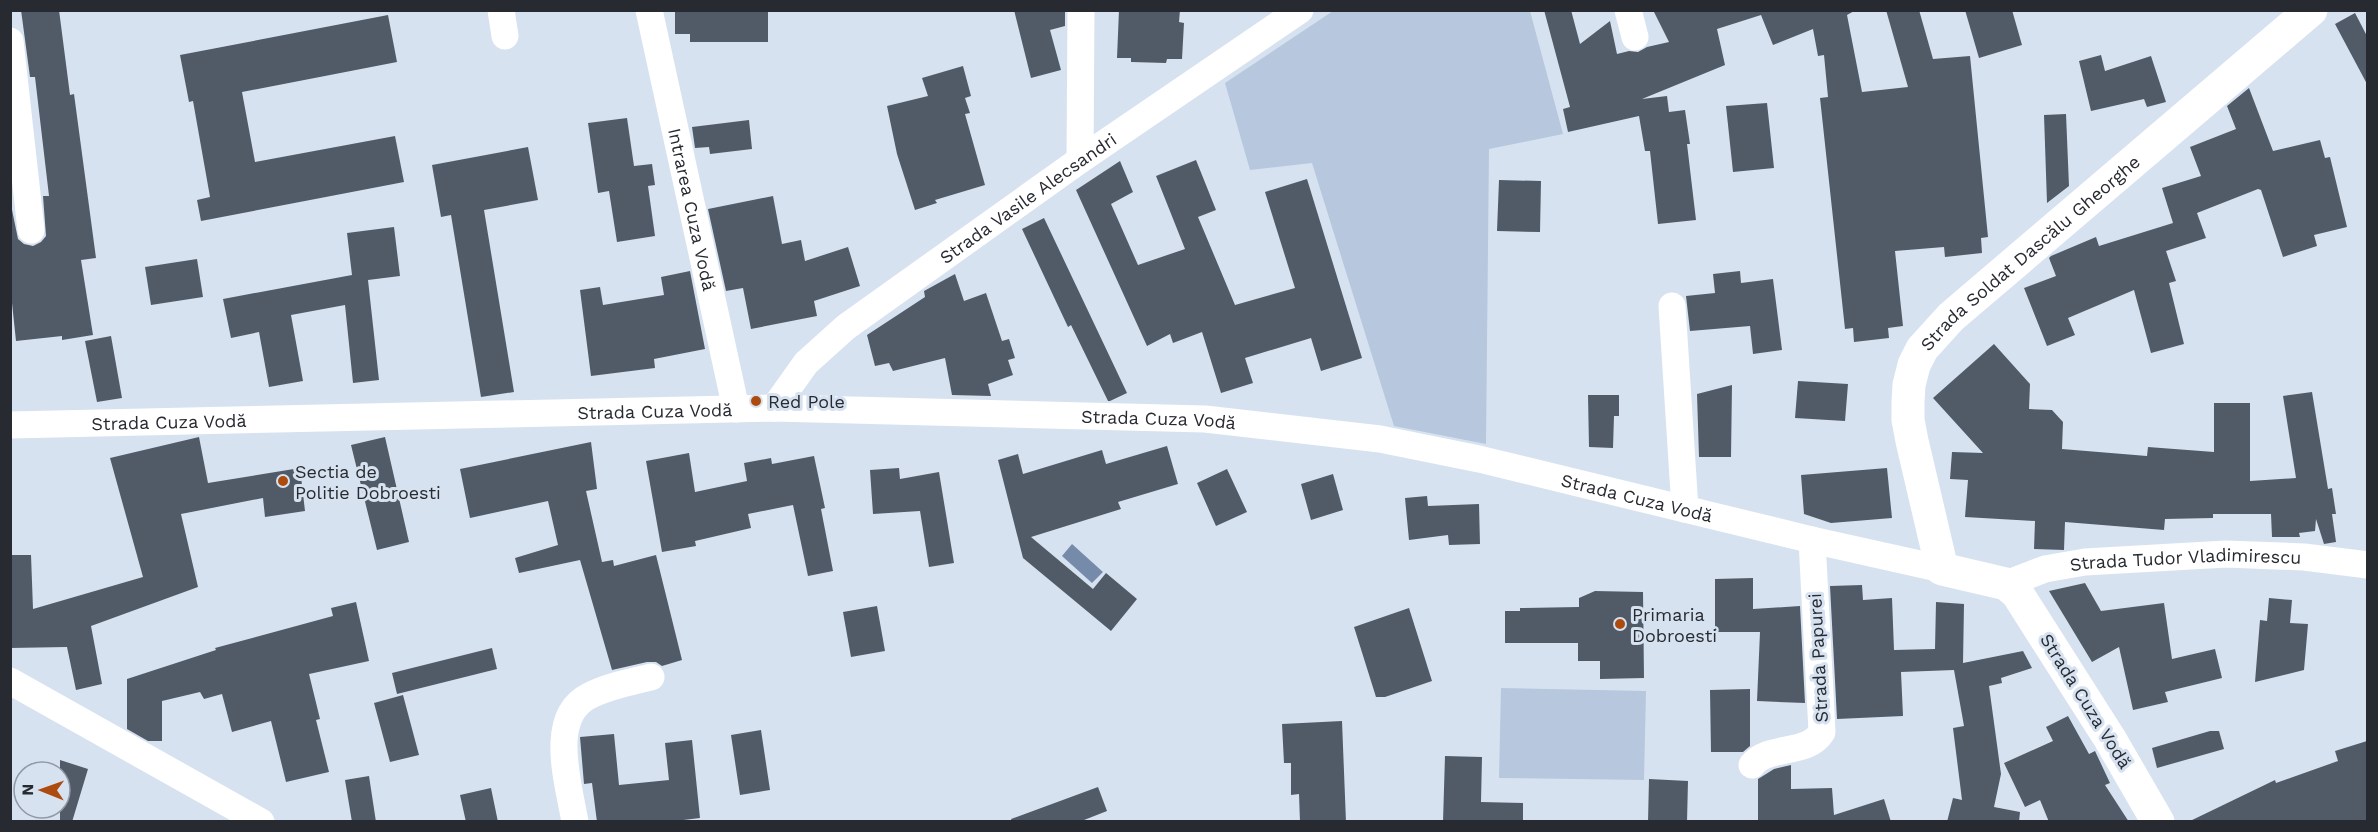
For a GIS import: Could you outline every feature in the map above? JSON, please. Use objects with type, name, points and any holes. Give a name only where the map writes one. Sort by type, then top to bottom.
[{"type":"street","name":"Intrarea Cuza Vodă","points":[[649,10],[736,409]]},
{"type":"street","points":[[1080,160],[1081,10]]},
{"type":"street","name":"Strada Vasile Alecsandri","points":[[774,408],[806,363],[846,327],[1080,160],[1300,10]]},
{"type":"street","points":[[1628,10],[1635,37]]},
{"type":"street","name":"Strada Soldat Dascălu Gheorghe","points":[[1942,569],[1908,420],[1909,385],[1914,365],[1922,349],[1951,317],[2311,10]]},
{"type":"street","points":[[10,41],[31,230]]},
{"type":"street","points":[[1672,306],[1685,509]]},
{"type":"street","name":"Strada Cuza Vodă","points":[[10,425],[774,408],[1205,419],[1380,439],[1479,459],[1812,540],[2006,584],[2017,593],[2030,610],[2110,739],[2158,822]]},
{"type":"street","name":"Strada Papurei","points":[[1752,765],[1764,757],[1810,744],[1817,740],[1822,732],[1812,540]]},
{"type":"street","name":"Strada Tudor Vladimirescu","points":[[2006,584],[2045,569],[2085,562],[2214,554],[2265,554],[2367,565]]},
{"type":"street","points":[[575,822],[563,744],[564,728],[568,716],[586,697],[651,677]]},
{"type":"street","points":[[10,681],[261,822]]},
{"type":"shaded area","points":[[1333,11],[1530,11],[1563,134],[1489,149],[1486,444],[1394,426],[1312,163],[1250,170],[1225,83]]},
{"type":"shaded area","points":[[1072,544],[1103,572],[1092,583],[1062,556]]},
{"type":"shaded area","points":[[1501,688],[1646,691],[1644,780],[1499,778]]},
{"type":"building","points":[[21,10],[59,10],[70,95],[74,94],[96,258],[81,260],[93,335],[62,340],[62,336],[16,341],[12,303],[10,303],[10,200],[18,239],[24,244],[33,246],[46,236],[43,196],[49,196],[35,77],[30,77]]},
{"type":"building","points":[[675,10],[768,10],[768,42],[690,42],[690,34],[675,34]]},
{"type":"building","points":[[1014,10],[1065,10],[1065,26],[1050,30],[1061,70],[1031,78]]},
{"type":"building","points":[[1119,10],[1180,10],[1179,22],[1184,23],[1182,59],[1167,59],[1166,63],[1131,62],[1131,58],[1117,58]]},
{"type":"building","points":[[1544,10],[1571,10],[1580,44],[1610,21],[1617,54],[1629,51],[1638,52],[1647,47],[1669,42],[1653,10],[1856,10],[1847,15],[1862,92],[1908,87],[1886,10],[1919,10],[1933,59],[1970,56],[1988,237],[1981,238],[1982,253],[1945,257],[1944,247],[1895,251],[1903,326],[1888,328],[1889,338],[1854,342],[1853,328],[1845,329],[1820,98],[1828,97],[1824,55],[1818,56],[1813,29],[1773,45],[1761,15],[1717,29],[1725,65],[1642,99],[1667,96],[1669,112],[1685,110],[1690,144],[1687,144],[1696,220],[1658,224],[1650,151],[1645,151],[1639,116],[1568,132],[1563,109],[1570,107]]},
{"type":"building","points":[[1965,10],[2012,10],[2022,45],[1979,58]]},
{"type":"building","points":[[2355,13],[2367,36],[2367,84],[2335,24]]},
{"type":"building","points":[[388,15],[397,62],[242,92],[255,162],[395,136],[404,182],[201,221],[197,200],[210,197],[193,101],[189,102],[180,55]]},
{"type":"building","points":[[2101,55],[2105,71],[2151,56],[2166,102],[2147,107],[2144,99],[2091,111],[2079,61]]},
{"type":"building","points":[[963,66],[971,96],[965,98],[970,113],[965,114],[985,185],[935,200],[937,203],[915,210],[897,154],[887,106],[928,96],[922,78]]},
{"type":"building","points":[[2249,88],[2273,151],[2320,140],[2325,158],[2330,157],[2347,227],[2314,235],[2317,246],[2283,257],[2261,190],[2258,189],[2197,213],[2206,238],[2166,251],[2176,281],[2169,283],[2184,344],[2151,353],[2134,290],[2068,318],[2075,335],[2047,346],[2024,288],[2056,276],[2049,258],[2051,256],[2096,237],[2099,246],[2173,223],[2162,188],[2201,176],[2190,147],[2236,129],[2227,106]]},
{"type":"building","points":[[1767,103],[1774,168],[1733,172],[1726,106]]},
{"type":"building","points":[[2066,114],[2069,186],[2047,203],[2044,115]]},
{"type":"building","points":[[627,118],[634,166],[652,164],[655,185],[648,186],[655,236],[617,242],[609,191],[598,193],[588,123]]},
{"type":"building","points":[[749,120],[752,149],[710,154],[709,147],[695,148],[692,127]]},
{"type":"building","points":[[528,147],[538,200],[484,210],[514,392],[481,397],[451,215],[441,217],[432,165]]},
{"type":"building","points":[[1196,160],[1216,210],[1198,217],[1235,305],[1295,288],[1265,192],[1307,179],[1362,358],[1321,371],[1311,338],[1245,358],[1253,383],[1221,393],[1202,332],[1173,343],[1170,334],[1147,346],[1076,190],[1120,161],[1133,192],[1111,204],[1138,265],[1185,249],[1156,176]]},
{"type":"building","points":[[1499,180],[1541,181],[1540,232],[1497,231]]},
{"type":"building","points":[[773,196],[782,244],[801,240],[805,261],[848,247],[860,286],[814,301],[817,316],[751,329],[743,288],[726,291],[708,209]]},
{"type":"building","points":[[1044,218],[1127,393],[1110,401],[1071,325],[1068,327],[1022,229]]},
{"type":"building","points":[[394,227],[400,276],[368,280],[379,380],[353,383],[345,305],[291,315],[303,381],[269,387],[259,332],[231,338],[223,299],[352,275],[347,233]]},
{"type":"building","points":[[197,259],[203,297],[151,305],[145,267]]},
{"type":"building","points":[[690,271],[705,349],[654,359],[655,368],[591,376],[580,290],[600,287],[603,305],[664,295],[661,277]]},
{"type":"building","points":[[1740,271],[1741,283],[1773,279],[1782,350],[1753,354],[1750,326],[1690,331],[1686,296],[1715,293],[1713,274]]},
{"type":"building","points":[[955,274],[964,301],[986,293],[1002,341],[1009,339],[1015,358],[1008,360],[1013,375],[988,384],[991,396],[952,395],[945,358],[893,371],[889,363],[875,366],[867,335],[925,297],[924,291]]},
{"type":"building","points":[[111,336],[122,398],[97,402],[85,341]]},
{"type":"building","points":[[1994,344],[2030,384],[2029,409],[2052,410],[2063,422],[2062,449],[2147,456],[2148,447],[2214,452],[2214,403],[2250,403],[2250,481],[2296,478],[2283,396],[2312,392],[2328,489],[2332,488],[2336,514],[2332,514],[2336,542],[2324,544],[2316,519],[2315,531],[2299,533],[2300,537],[2272,537],[2271,514],[2213,514],[2213,518],[2165,519],[2164,530],[2065,522],[2064,550],[2034,549],[2035,521],[1965,517],[1968,480],[1950,479],[1952,452],[1983,453],[1933,398]]},
{"type":"building","points":[[1798,381],[1848,384],[1845,421],[1795,418]]},
{"type":"building","points":[[1732,385],[1731,457],[1699,457],[1697,394]]},
{"type":"building","points":[[1588,395],[1619,395],[1619,416],[1614,416],[1613,448],[1589,447]]},
{"type":"building","points":[[199,437],[208,483],[300,468],[305,511],[265,517],[263,498],[181,514],[198,587],[91,626],[102,684],[76,690],[67,647],[10,648],[10,555],[31,555],[33,609],[143,577],[110,458]]},
{"type":"building","points":[[385,437],[409,542],[377,550],[351,445]]},
{"type":"building","points":[[591,442],[597,489],[586,491],[602,562],[613,560],[614,566],[656,555],[682,660],[662,666],[656,662],[647,662],[612,670],[580,560],[519,573],[515,558],[558,545],[548,501],[470,518],[460,469]]},
{"type":"building","points":[[1167,446],[1178,484],[1118,502],[1121,509],[1031,537],[1093,589],[1106,573],[1137,599],[1111,631],[1023,558],[998,460],[1018,454],[1023,474],[1102,450],[1106,464]]},
{"type":"building","points":[[689,453],[695,492],[747,481],[744,463],[771,458],[772,464],[814,456],[825,508],[821,509],[833,571],[808,576],[793,505],[748,514],[751,528],[695,541],[696,546],[662,552],[646,461]]},
{"type":"building","points":[[899,468],[900,479],[939,472],[954,563],[929,567],[920,511],[873,514],[870,470]]},
{"type":"building","points":[[1887,468],[1892,518],[1831,523],[1804,514],[1801,475]]},
{"type":"building","points":[[1227,469],[1247,512],[1216,526],[1197,483]]},
{"type":"building","points":[[1333,474],[1343,510],[1311,520],[1301,484]]},
{"type":"building","points":[[1427,496],[1428,506],[1479,504],[1480,544],[1449,545],[1448,535],[1409,540],[1405,498]]},
{"type":"building","points":[[1753,578],[1753,609],[1800,606],[1805,703],[1757,701],[1760,632],[1715,632],[1715,579]]},
{"type":"building","points":[[2085,583],[2101,611],[2164,603],[2172,659],[2215,649],[2222,678],[2165,692],[2168,702],[2133,710],[2119,647],[2092,662],[2049,591]]},
{"type":"building","points":[[1862,585],[1863,600],[1892,598],[1894,650],[1935,649],[1936,602],[1964,604],[1963,663],[2023,651],[2032,668],[2001,678],[2002,683],[1989,686],[2001,774],[1994,807],[2020,812],[2019,822],[1947,822],[1953,798],[1962,800],[1953,728],[1964,726],[1954,670],[1901,672],[1903,716],[1837,719],[1830,586]]},
{"type":"building","points":[[1595,591],[1643,592],[1644,678],[1600,679],[1600,661],[1578,661],[1578,643],[1505,643],[1505,611],[1520,611],[1520,608],[1579,607],[1579,598]]},
{"type":"building","points":[[2269,598],[2292,600],[2290,623],[2308,624],[2304,670],[2255,682],[2260,620],[2267,621]]},
{"type":"building","points":[[356,602],[369,661],[309,674],[320,719],[316,720],[329,772],[286,782],[271,721],[232,732],[222,694],[204,699],[200,692],[162,701],[162,741],[148,741],[127,729],[127,679],[216,650],[215,648],[333,616],[331,608]]},
{"type":"building","points":[[877,606],[885,651],[851,657],[843,612]]},
{"type":"building","points":[[1409,608],[1432,681],[1385,697],[1376,697],[1354,627]]},
{"type":"building","points":[[492,648],[497,669],[397,694],[392,673]]},
{"type":"building","points":[[1750,689],[1750,746],[1743,752],[1711,752],[1710,690]]},
{"type":"building","points":[[403,695],[419,755],[390,762],[374,703]]},
{"type":"building","points":[[2068,716],[2089,754],[2095,751],[2110,783],[2105,785],[2129,822],[2049,822],[2040,800],[2025,807],[2004,763],[2053,741],[2046,727]]},
{"type":"building","points":[[1342,721],[1346,822],[1300,822],[1299,794],[1291,795],[1291,763],[1284,763],[1282,724]]},
{"type":"building","points":[[761,730],[770,790],[740,795],[731,735]]},
{"type":"building","points":[[2210,731],[2219,731],[2224,749],[2157,768],[2152,748]]},
{"type":"building","points":[[614,734],[619,785],[669,780],[665,743],[692,740],[700,818],[667,822],[597,822],[592,783],[584,784],[580,737]]},
{"type":"building","points":[[2367,741],[2367,822],[2188,822],[2275,780],[2276,783],[2338,761],[2335,751]]},
{"type":"building","points":[[1445,756],[1482,757],[1481,802],[1523,803],[1523,822],[1443,822]]},
{"type":"building","points":[[72,764],[88,769],[72,822],[60,822],[60,820],[72,820]]},
{"type":"building","points":[[1791,765],[1791,789],[1832,788],[1834,815],[1884,799],[1891,822],[1758,822],[1758,779],[1774,769]]},
{"type":"building","points":[[369,776],[376,822],[352,822],[345,780]]},
{"type":"building","points":[[1649,779],[1688,781],[1687,822],[1648,822]]},
{"type":"building","points":[[1098,787],[1107,811],[1079,822],[1012,822],[1011,819]]},
{"type":"building","points":[[491,788],[498,822],[466,822],[460,795]]},
{"type":"place","name":"Red Pole","points":[[756,401]]},
{"type":"place","name":"Sectia de Politie Dobroesti","points":[[283,481]]},
{"type":"place","name":"Primaria Dobroesti","points":[[1620,624]]}]
